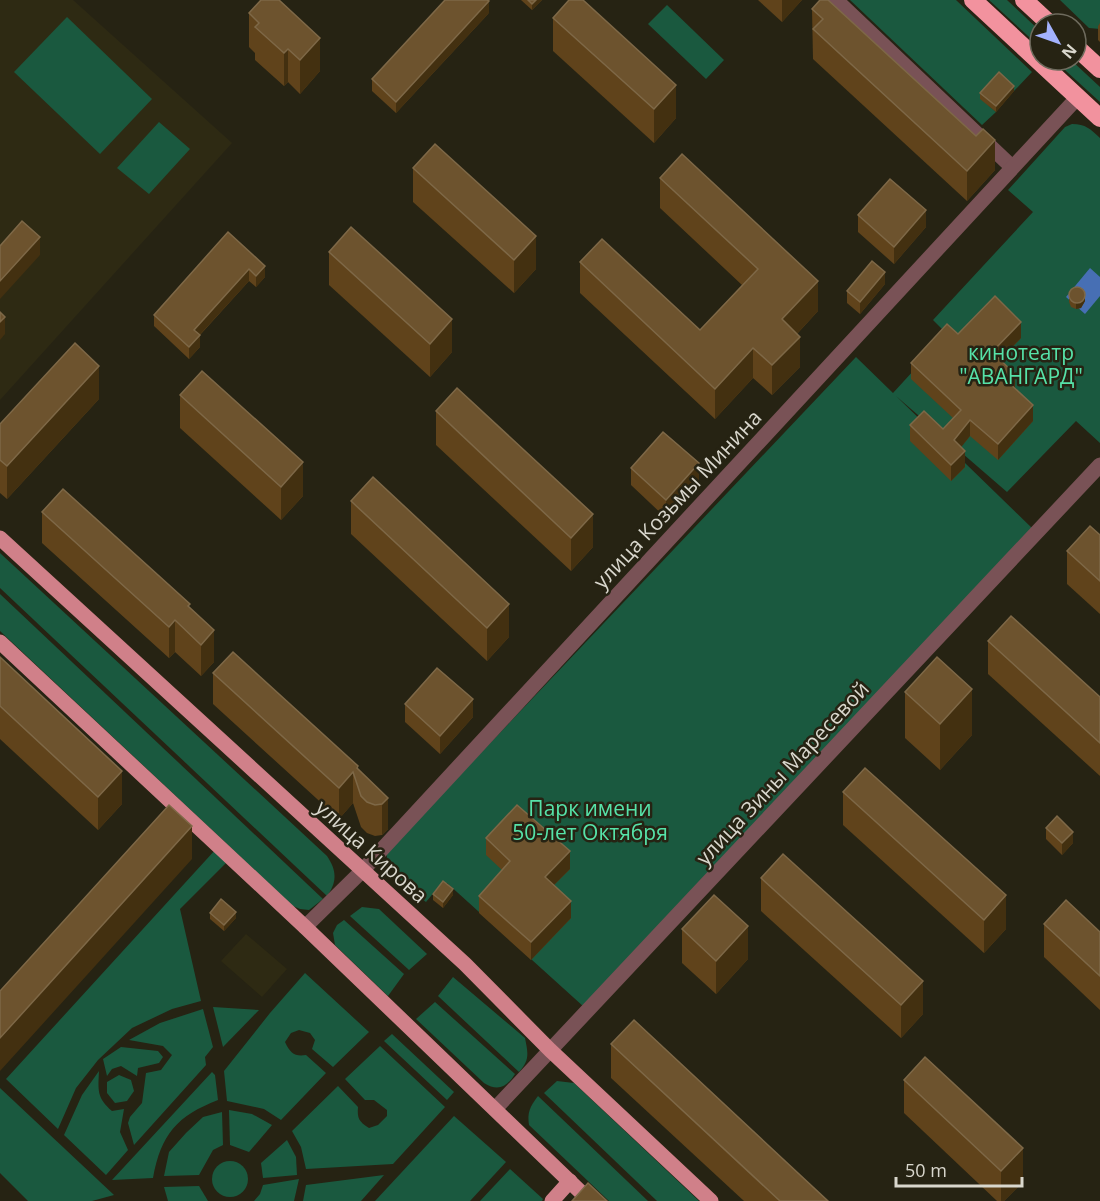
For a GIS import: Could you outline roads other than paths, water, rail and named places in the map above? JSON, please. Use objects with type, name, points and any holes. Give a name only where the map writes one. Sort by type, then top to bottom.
[{"type":"highway","points":[[973,0],[1100,118]]},
{"type":"highway","points":[[1024,0],[1037,12]]},
{"type":"highway","points":[[1088,58],[1100,69]]},
{"type":"main road","name":"улица Кирова","points":[[0,538],[465,964],[550,1050],[711,1201]]},
{"type":"main road","points":[[0,642],[305,927],[590,1201]]},
{"type":"main road","points":[[552,1201],[570,1181]]},
{"type":"street","points":[[836,0],[1012,167]]},
{"type":"street","name":"улица Козьмы Минина","points":[[305,927],[362,871],[1078,97]]},
{"type":"street","name":"улица Зины Маресевой","points":[[495,1109],[1100,465]]},
{"type":"water","points":[[1090,268],[1100,277],[1100,296],[1085,314],[1066,297]]},
{"type":"park label","name":"кинотеатр \"АВАНГАРД\"","points":[[1021,364]]},
{"type":"park label","name":"Парк имени 50-лет Октября","points":[[590,820]]}]
